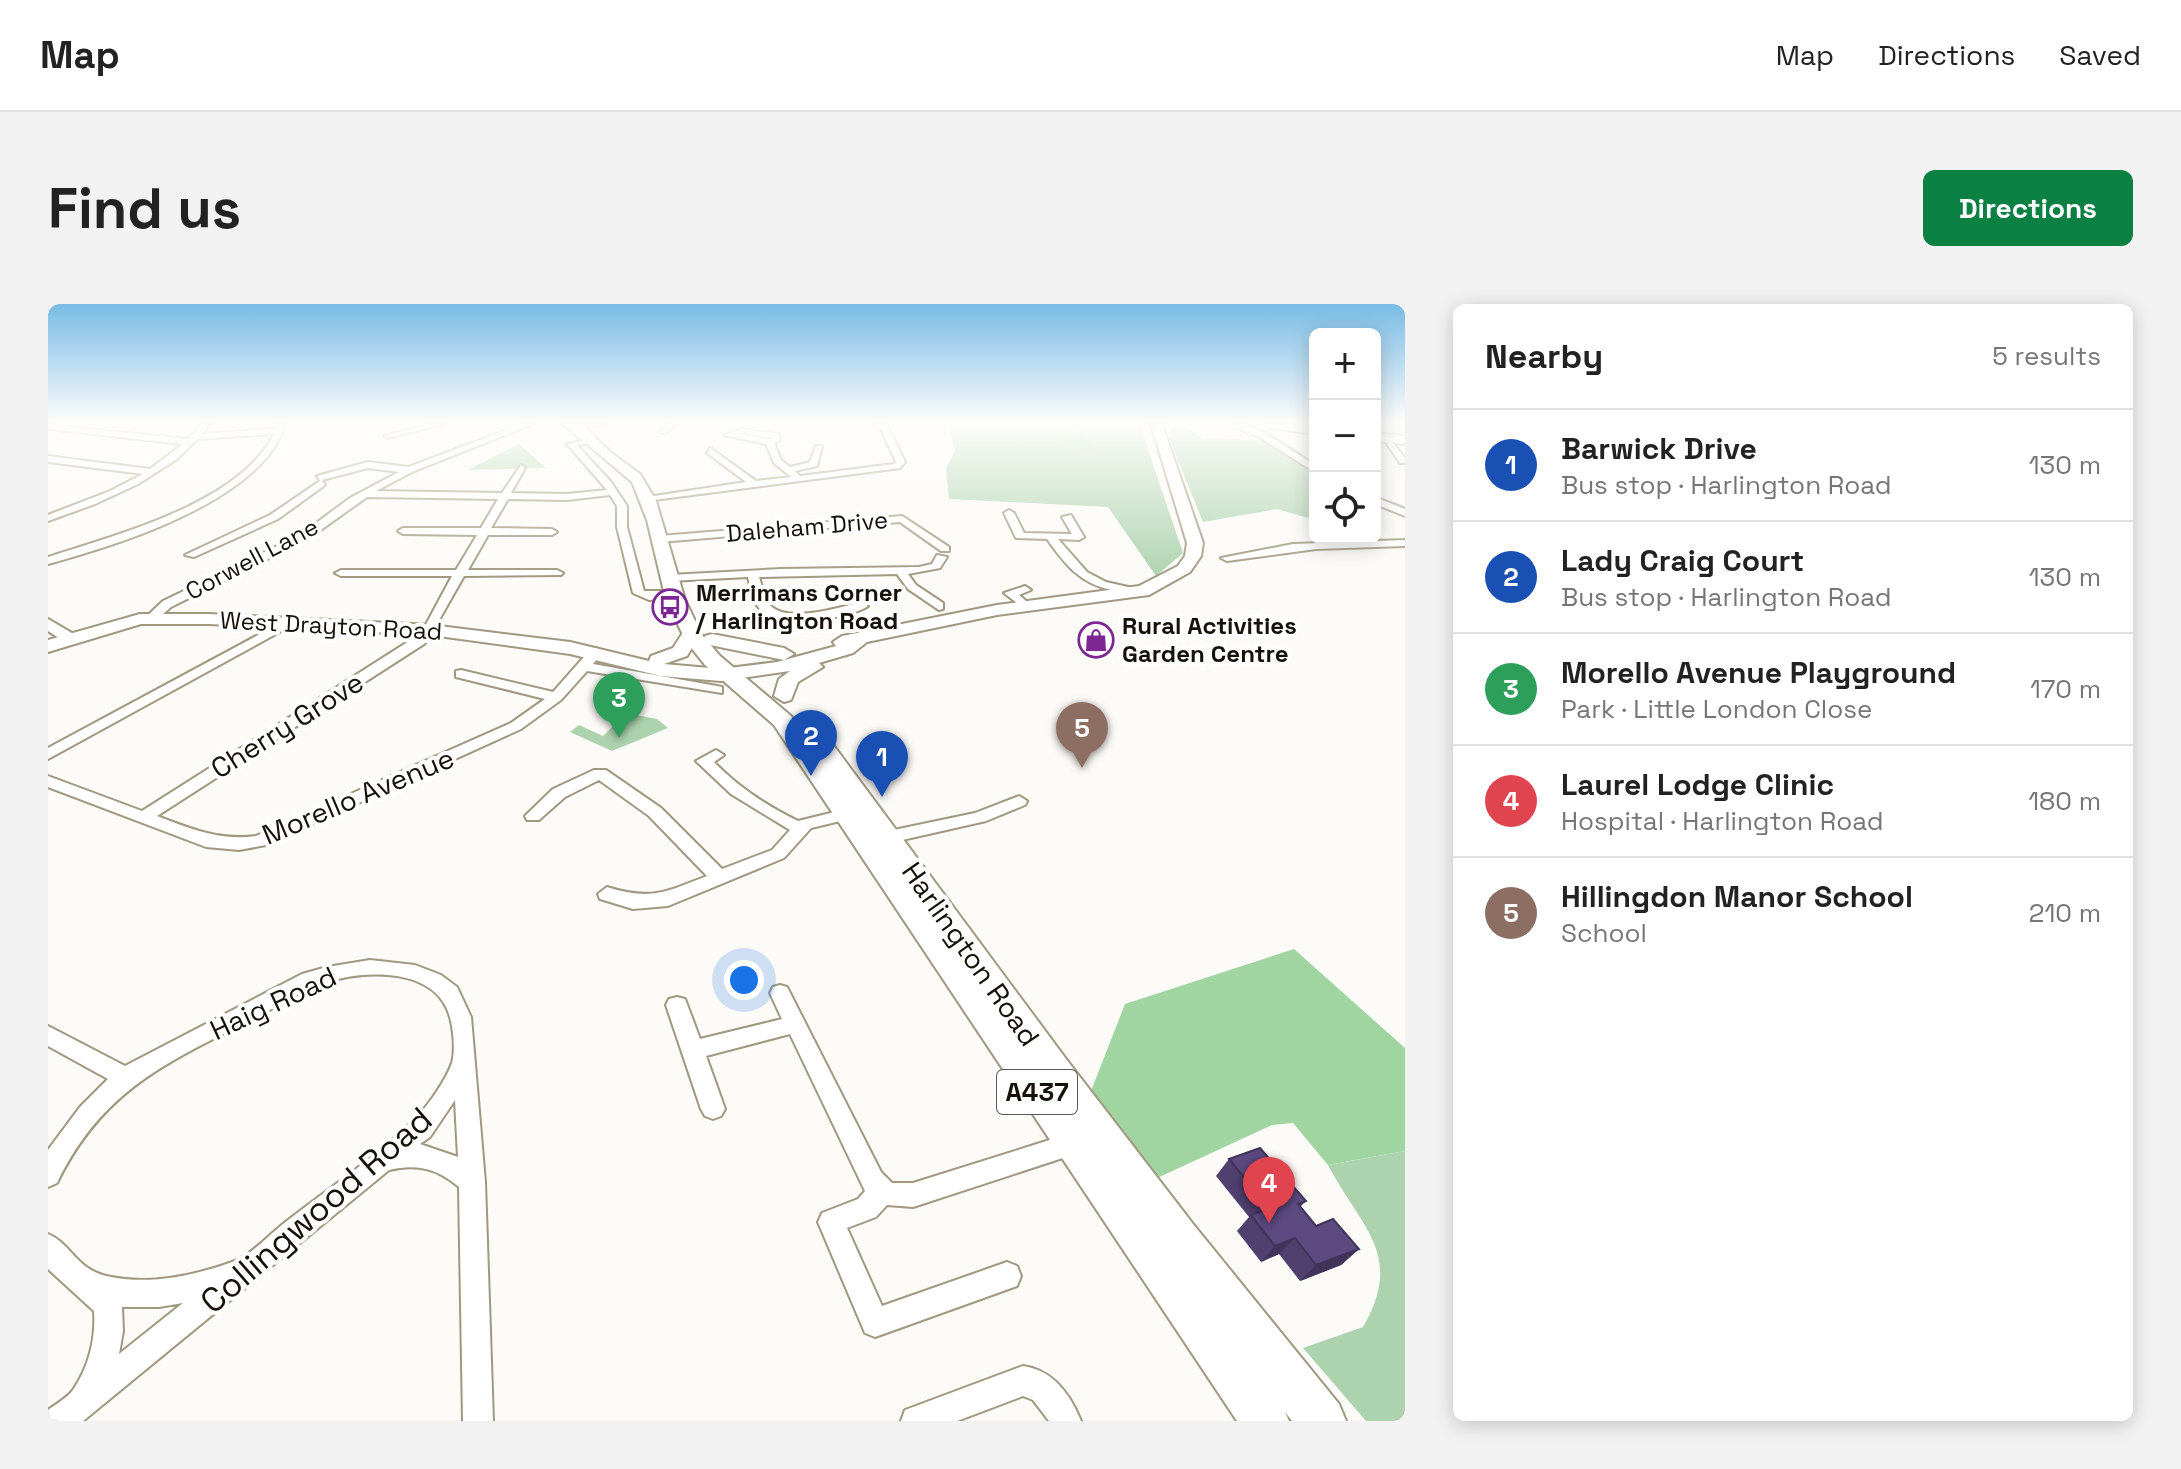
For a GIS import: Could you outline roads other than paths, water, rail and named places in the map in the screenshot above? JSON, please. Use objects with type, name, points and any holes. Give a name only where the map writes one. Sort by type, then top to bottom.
[{"type":"main road","name":"Harlington Road","points":[[634,476],[646,498],[660,539],[673,595],[689,630],[783,721],[1265,1421]]},
{"type":"main road","name":"West Drayton Road","points":[[48,646],[151,618],[290,623],[429,630],[590,659],[658,660],[734,673],[784,654],[859,641],[1026,598],[1101,597],[1143,591],[1184,569],[1196,546],[1176,476]]},
{"type":"main road","name":"West Drayton Road","points":[[1101,597],[1157,583]]},
{"type":"main road","name":"Harlington Road","points":[[689,630],[712,640],[734,673],[784,696],[889,837],[1053,1070],[1178,1238],[1322,1421]]},
{"type":"main road","points":[[658,660],[680,652],[689,630]]},
{"type":"main road","name":"West Drayton Road","points":[[712,640],[784,654]]},
{"type":"main road","name":"West Drayton Road","points":[[784,696],[784,687],[792,676],[859,641]]},
{"type":"main road","name":"West Drayton Road","points":[[617,657],[661,670],[734,673],[836,652]]},
{"type":"street","points":[[48,518],[143,476]]},
{"type":"street","points":[[48,561],[145,525],[211,495],[239,476]]},
{"type":"street","points":[[190,555],[281,513],[321,480],[331,476]]},
{"type":"street","name":"Corwell Lane","points":[[151,618],[167,604],[311,533],[345,506],[398,476]]},
{"type":"street","points":[[429,630],[517,476]]},
{"type":"street","points":[[599,476],[622,506],[622,527],[639,593],[649,596],[673,595]]},
{"type":"street","points":[[743,476],[755,485]]},
{"type":"street","points":[[795,476],[799,479]]},
{"type":"street","points":[[646,498],[821,476]]},
{"type":"street","points":[[366,493],[567,497],[613,492]]},
{"type":"street","points":[[297,502],[313,503]]},
{"type":"street","points":[[1381,503],[1405,513]]},
{"type":"street","points":[[59,504],[79,507]]},
{"type":"street","points":[[328,504],[345,506]]},
{"type":"street","points":[[1009,513],[1020,536],[1079,537],[1067,517]]},
{"type":"street","name":"Daleham Drive","points":[[660,539],[900,514],[943,553],[936,566],[900,570]]},
{"type":"street","points":[[403,531],[552,532]]},
{"type":"street","points":[[1050,536],[1071,566],[1089,581],[1101,597]]},
{"type":"street","points":[[1227,558],[1330,545],[1405,543]]},
{"type":"street","points":[[669,578],[900,570],[912,587],[939,606]]},
{"type":"street","points":[[341,573],[557,573]]},
{"type":"street","points":[[752,573],[764,605],[777,614],[804,617],[862,606]]},
{"type":"street","points":[[1089,581],[1131,589]]},
{"type":"street","points":[[48,754],[290,623]]},
{"type":"street","points":[[48,624],[71,639]]},
{"type":"street","name":"Cherry Grove","points":[[142,818],[429,630]]},
{"type":"street","points":[[590,659],[734,673]]},
{"type":"street","name":"Morello Avenue","points":[[48,781],[206,841],[239,844],[260,841],[516,726],[556,697],[590,659]]},
{"type":"street","points":[[461,674],[556,697]]},
{"type":"street","points":[[716,755],[704,761],[724,781],[751,802],[799,828]]},
{"type":"street","points":[[533,816],[559,793],[600,773],[655,812],[718,876]]},
{"type":"street","points":[[889,837],[980,817],[1019,801]]},
{"type":"street","points":[[607,894],[633,902],[654,903],[778,854],[791,843],[799,828],[812,821],[847,814]]},
{"type":"street","name":"Haig Road","points":[[48,1175],[57,1154],[96,1106],[143,1065],[309,980],[336,970],[382,966],[402,970],[437,985],[452,997],[460,1012],[464,1061]]},
{"type":"street","points":[[780,993],[872,1180],[882,1192],[901,1197],[913,1195],[1072,1144]]},
{"type":"street","points":[[677,1005],[713,1109]]},
{"type":"street","points":[[693,1050],[796,1024]]},
{"type":"street","points":[[48,1035],[126,1078]]},
{"type":"street","name":"Collingwood Road","points":[[59,1421],[421,1129],[451,1087],[464,1061]]},
{"type":"street","name":"Collingwood Road","points":[[464,1061],[472,1182],[478,1421]]},
{"type":"street","points":[[381,1161],[399,1155],[449,1162],[472,1182]]},
{"type":"street","points":[[882,1192],[867,1208],[831,1222],[875,1323],[1007,1276]]},
{"type":"street","points":[[48,1247],[85,1286],[108,1304],[111,1332],[106,1357],[82,1403]]},
{"type":"street","points":[[85,1286],[133,1295],[146,1294],[197,1288],[252,1267]]},
{"type":"street","points":[[916,1421],[1023,1381],[1032,1381],[1043,1387],[1066,1421]]},
{"type":"place","name":"Merrimans Corner / Harlington Road","points":[[670,607]]},
{"type":"place","name":"Rural Activities Garden Centre","points":[[1096,640]]},
{"type":"place","name":"Morello Avenue Playground","points":[[619,738]]},
{"type":"place","name":"Hillingdon Manor School","points":[[1082,768]]},
{"type":"place","name":"Lady Craig Court","points":[[811,776]]},
{"type":"place","name":"Barwick Drive","points":[[882,797]]},
{"type":"place","name":"Laurel Lodge Clinic","points":[[1269,1223]]}]
